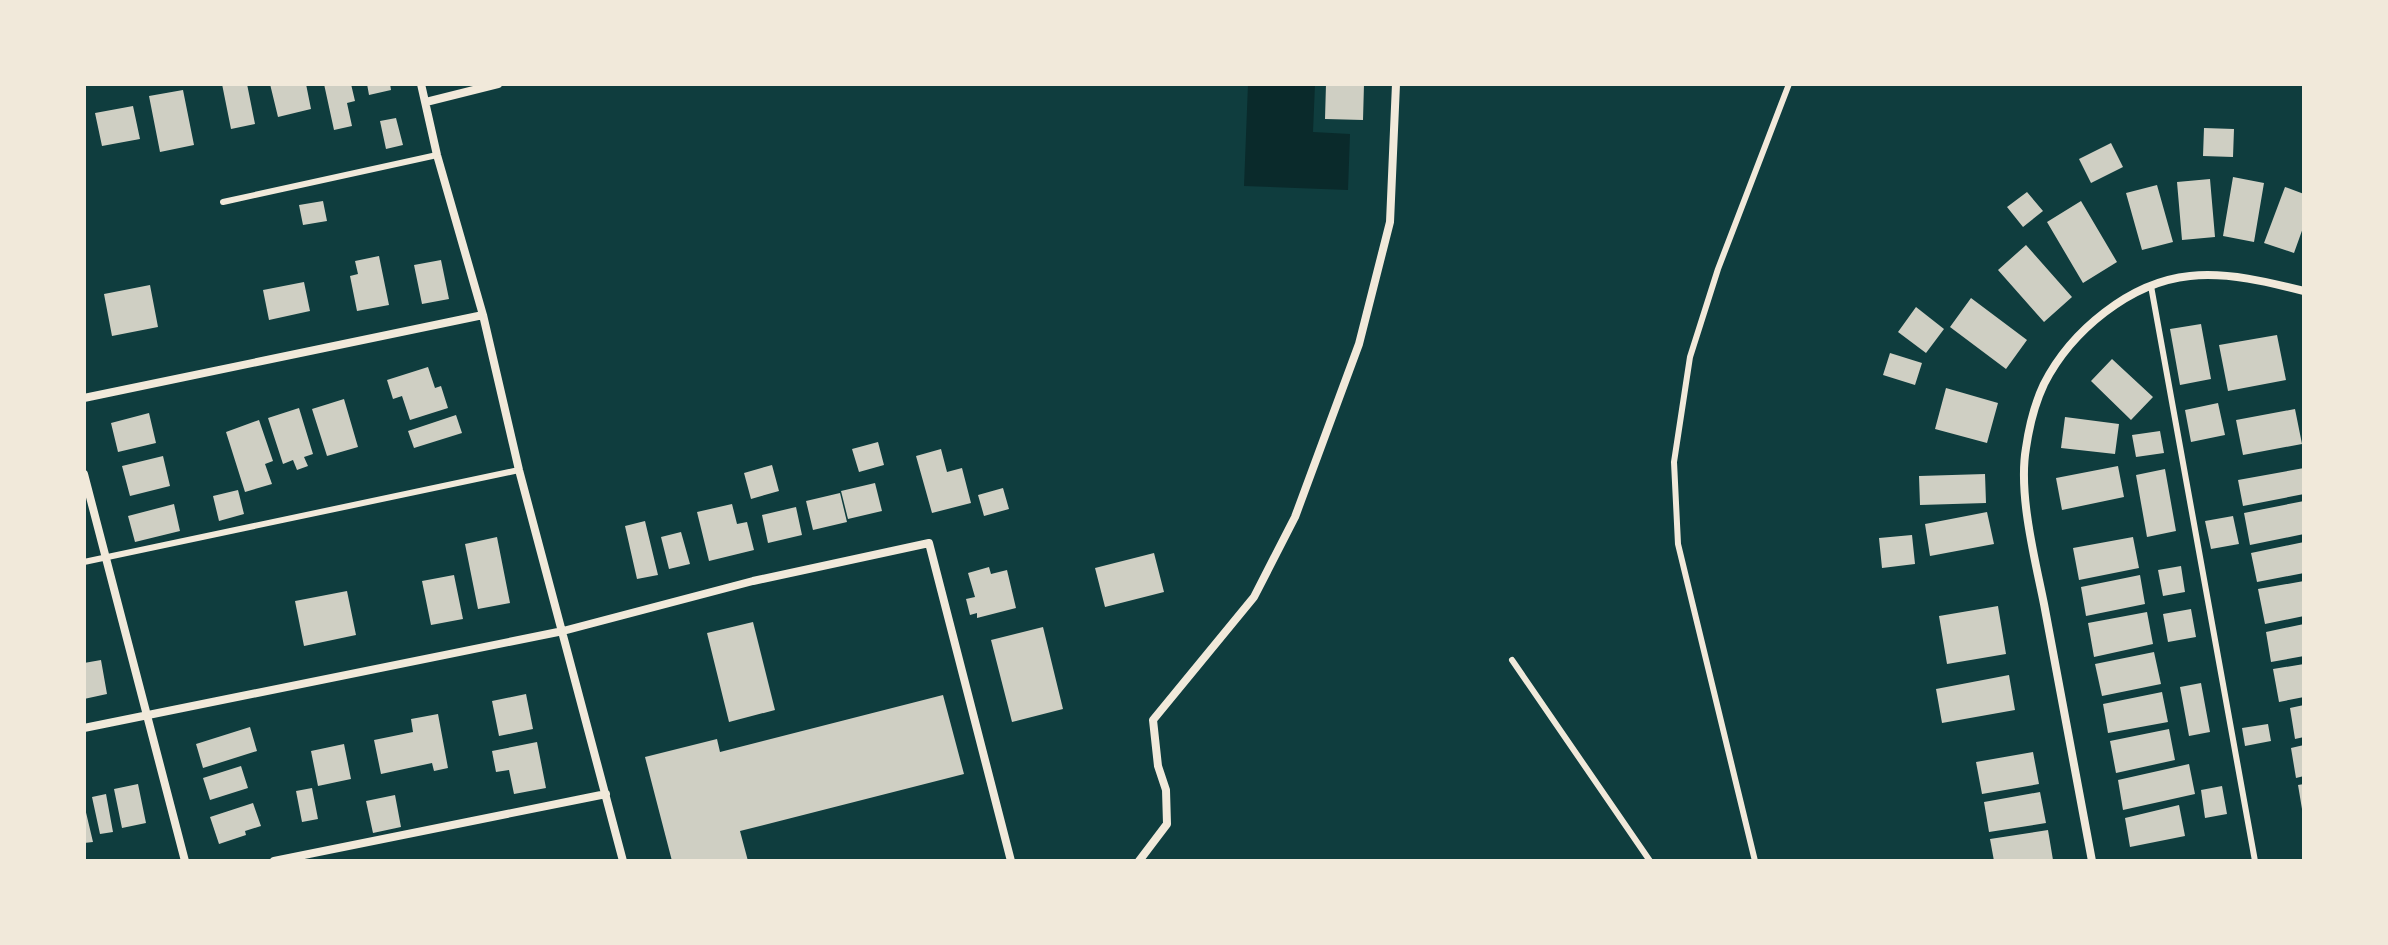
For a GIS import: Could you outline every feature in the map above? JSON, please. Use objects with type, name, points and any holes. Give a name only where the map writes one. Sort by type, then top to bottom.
[{"type":"street","points":[[421,84],[623,861]]},
{"type":"street","points":[[426,102],[498,84]]},
{"type":"street","points":[[1139,861],[1167,824],[1166,790],[1158,766],[1153,720],[1254,597],[1295,517],[1359,344],[1390,222],[1396,84]]},
{"type":"street","points":[[2092,861],[2028,519],[2025,450],[2045,383],[2069,348],[2110,309],[2137,291],[2151,286],[2188,276],[2216,275],[2304,291]]},
{"type":"street","points":[[84,398],[483,315]]},
{"type":"street","points":[[84,474],[185,861]]},
{"type":"street","points":[[84,728],[563,631],[753,581],[929,543],[1011,861]]},
{"type":"street","points":[[274,861],[606,794]]},
{"type":"lane","points":[[1755,861],[1678,544],[1674,462],[1690,357],[1718,269],[1789,84]]},
{"type":"lane","points":[[223,202],[437,155]]},
{"type":"lane","points":[[2151,286],[2255,861]]},
{"type":"lane","points":[[84,562],[519,470]]},
{"type":"lane","points":[[1512,660],[1650,861]]},
{"type":"water","points":[[1248,84],[1315,84],[1313,132],[1350,134],[1348,190],[1244,186]]},
{"type":"building","points":[[222,84],[247,84],[255,124],[231,129]]},
{"type":"building","points":[[270,84],[306,84],[311,109],[278,117]]},
{"type":"building","points":[[324,84],[351,84],[355,101],[347,103],[352,126],[334,130]]},
{"type":"building","points":[[367,84],[390,84],[391,90],[369,95]]},
{"type":"building","points":[[1326,84],[1364,84],[1363,120],[1325,119]]},
{"type":"building","points":[[183,90],[194,145],[160,152],[149,96]]},
{"type":"building","points":[[133,106],[140,139],[102,146],[95,113]]},
{"type":"building","points":[[396,118],[403,145],[386,149],[380,121]]},
{"type":"building","points":[[2204,128],[2234,129],[2233,157],[2203,156]]},
{"type":"building","points":[[2111,143],[2123,167],[2091,183],[2079,159]]},
{"type":"building","points":[[2233,177],[2264,183],[2254,242],[2223,236]]},
{"type":"building","points":[[2210,179],[2215,237],[2182,240],[2177,182]]},
{"type":"building","points":[[2157,185],[2173,242],[2142,250],[2126,193]]},
{"type":"building","points":[[2285,187],[2304,194],[2304,225],[2294,253],[2264,243]]},
{"type":"building","points":[[2027,192],[2043,211],[2023,227],[2007,207]]},
{"type":"building","points":[[323,201],[327,221],[303,225],[299,205]]},
{"type":"building","points":[[2081,201],[2117,262],[2083,283],[2047,222]]},
{"type":"building","points":[[2026,245],[2072,297],[2044,322],[1998,270]]},
{"type":"building","points":[[379,256],[389,305],[357,311],[350,276],[358,274],[355,261]]},
{"type":"building","points":[[441,260],[449,299],[422,304],[414,265]]},
{"type":"building","points":[[304,282],[310,311],[269,320],[263,290]]},
{"type":"building","points":[[150,285],[158,327],[112,336],[104,294]]},
{"type":"building","points":[[1971,298],[2027,340],[2006,369],[1950,327]]},
{"type":"building","points":[[1916,307],[1944,329],[1926,353],[1898,332]]},
{"type":"building","points":[[2201,324],[2211,379],[2180,385],[2170,329]]},
{"type":"building","points":[[2277,335],[2286,380],[2228,391],[2219,345]]},
{"type":"building","points":[[1890,353],[1922,363],[1915,385],[1883,375]]},
{"type":"building","points":[[2112,359],[2153,397],[2131,420],[2091,381]]},
{"type":"building","points":[[428,367],[435,388],[441,386],[448,408],[410,420],[402,396],[393,399],[387,380]]},
{"type":"building","points":[[1946,388],[1998,403],[1987,443],[1935,429]]},
{"type":"building","points":[[344,399],[358,447],[327,456],[312,409]]},
{"type":"building","points":[[2218,403],[2225,435],[2191,442],[2185,410]]},
{"type":"building","points":[[299,408],[313,454],[304,457],[308,466],[297,470],[293,460],[283,464],[268,418]]},
{"type":"building","points":[[2295,409],[2302,444],[2243,455],[2236,420]]},
{"type":"building","points":[[149,413],[156,443],[118,452],[111,423]]},
{"type":"building","points":[[456,415],[462,433],[414,448],[408,431]]},
{"type":"building","points":[[2065,417],[2119,424],[2115,454],[2061,448]]},
{"type":"building","points":[[259,420],[273,461],[265,464],[272,484],[245,492],[226,432]]},
{"type":"building","points":[[2160,431],[2164,453],[2136,457],[2132,435]]},
{"type":"building","points":[[878,442],[884,465],[859,472],[852,449]]},
{"type":"building","points":[[941,449],[947,472],[962,468],[971,503],[932,513],[916,456]]},
{"type":"building","points":[[163,456],[170,486],[130,496],[122,466]]},
{"type":"building","points":[[772,465],[779,491],[751,499],[744,473]]},
{"type":"building","points":[[2118,466],[2124,497],[2062,510],[2056,478]]},
{"type":"building","points":[[2304,468],[2304,494],[2243,506],[2238,480]]},
{"type":"building","points":[[2165,469],[2176,531],[2147,537],[2136,475]]},
{"type":"building","points":[[1985,474],[1986,503],[1920,505],[1919,476]]},
{"type":"building","points":[[875,483],[882,511],[848,519],[841,491]]},
{"type":"building","points":[[1003,488],[1009,509],[984,516],[978,495]]},
{"type":"building","points":[[238,490],[244,514],[219,521],[213,496]]},
{"type":"building","points":[[840,493],[847,522],[813,530],[806,501]]},
{"type":"building","points":[[2304,501],[2304,534],[2250,545],[2244,513]]},
{"type":"building","points":[[174,504],[180,531],[135,542],[128,516]]},
{"type":"building","points":[[732,504],[737,524],[747,522],[754,550],[709,561],[697,512]]},
{"type":"building","points":[[796,507],[802,535],[768,543],[762,515]]},
{"type":"building","points":[[1987,512],[1994,544],[1930,556],[1925,524]]},
{"type":"building","points":[[2233,516],[2239,544],[2211,549],[2205,521]]},
{"type":"building","points":[[645,521],[658,575],[637,579],[625,526]]},
{"type":"building","points":[[681,532],[690,564],[669,569],[661,537]]},
{"type":"building","points":[[1912,535],[1915,564],[1882,568],[1879,538]]},
{"type":"building","points":[[497,537],[510,603],[478,609],[465,544]]},
{"type":"building","points":[[2133,537],[2139,568],[2079,580],[2073,548]]},
{"type":"building","points":[[2304,542],[2304,573],[2257,582],[2251,553]]},
{"type":"building","points":[[1154,553],[1164,592],[1105,607],[1095,568]]},
{"type":"building","points":[[2181,566],[2185,592],[2163,596],[2158,570]]},
{"type":"building","points":[[989,567],[991,574],[1007,570],[1016,608],[977,618],[977,613],[970,615],[966,599],[975,597],[968,573]]},
{"type":"building","points":[[454,575],[463,619],[431,625],[422,581]]},
{"type":"building","points":[[2140,575],[2145,604],[2086,616],[2081,587]]},
{"type":"building","points":[[2304,581],[2304,616],[2265,624],[2258,589]]},
{"type":"building","points":[[347,591],[356,635],[304,646],[295,601]]},
{"type":"building","points":[[1998,606],[2006,654],[1947,664],[1939,616]]},
{"type":"building","points":[[2191,609],[2196,637],[2168,642],[2163,614]]},
{"type":"building","points":[[2147,612],[2153,644],[2094,657],[2088,623]]},
{"type":"building","points":[[753,622],[775,710],[729,722],[707,633]]},
{"type":"building","points":[[2304,624],[2304,656],[2271,662],[2266,632]]},
{"type":"building","points":[[1043,627],[1063,709],[1012,722],[991,640]]},
{"type":"building","points":[[2154,652],[2161,684],[2102,696],[2095,664]]},
{"type":"building","points":[[101,660],[107,694],[84,699],[84,663]]},
{"type":"building","points":[[2304,664],[2304,697],[2279,702],[2273,669]]},
{"type":"building","points":[[2009,675],[2015,710],[1942,723],[1936,689]]},
{"type":"building","points":[[2201,683],[2210,732],[2189,736],[2180,687]]},
{"type":"building","points":[[2162,692],[2168,722],[2108,733],[2103,704]]},
{"type":"building","points":[[526,694],[533,729],[499,736],[492,701]]},
{"type":"building","points":[[943,695],[964,774],[740,831],[748,861],[672,861],[645,757],[717,739],[720,752]]},
{"type":"building","points":[[2304,705],[2304,737],[2295,739],[2290,708]]},
{"type":"building","points":[[438,714],[448,768],[434,771],[432,763],[381,774],[374,740],[413,732],[411,719]]},
{"type":"building","points":[[2268,724],[2271,741],[2245,746],[2242,728]]},
{"type":"building","points":[[250,727],[257,751],[203,768],[196,744]]},
{"type":"building","points":[[2169,729],[2175,760],[2116,773],[2110,741]]},
{"type":"building","points":[[537,742],[546,788],[514,794],[509,770],[496,772],[492,751]]},
{"type":"building","points":[[344,744],[351,779],[318,786],[311,751]]},
{"type":"building","points":[[2304,745],[2304,776],[2296,778],[2291,748]]},
{"type":"building","points":[[2033,752],[2039,784],[1982,794],[1976,762]]},
{"type":"building","points":[[2189,764],[2195,794],[2123,810],[2118,780]]},
{"type":"building","points":[[241,766],[248,788],[210,800],[203,778]]},
{"type":"building","points":[[138,784],[146,823],[122,828],[114,789]]},
{"type":"building","points":[[2304,784],[2304,809],[2302,809],[2298,785]]},
{"type":"building","points":[[2222,786],[2227,814],[2205,818],[2201,790]]},
{"type":"building","points":[[312,788],[318,819],[302,822],[296,791]]},
{"type":"building","points":[[2040,792],[2046,823],[1989,832],[1984,802]]},
{"type":"building","points":[[106,794],[113,832],[100,834],[92,797]]},
{"type":"building","points":[[395,795],[401,827],[373,833],[366,801]]},
{"type":"building","points":[[253,803],[261,826],[219,844],[210,817]]},
{"type":"building","points":[[84,804],[93,842],[84,843]]},
{"type":"building","points":[[2179,805],[2185,836],[2130,847],[2125,818]]},
{"type":"building","points":[[2048,830],[2053,860],[1994,861],[1990,839]]}]
